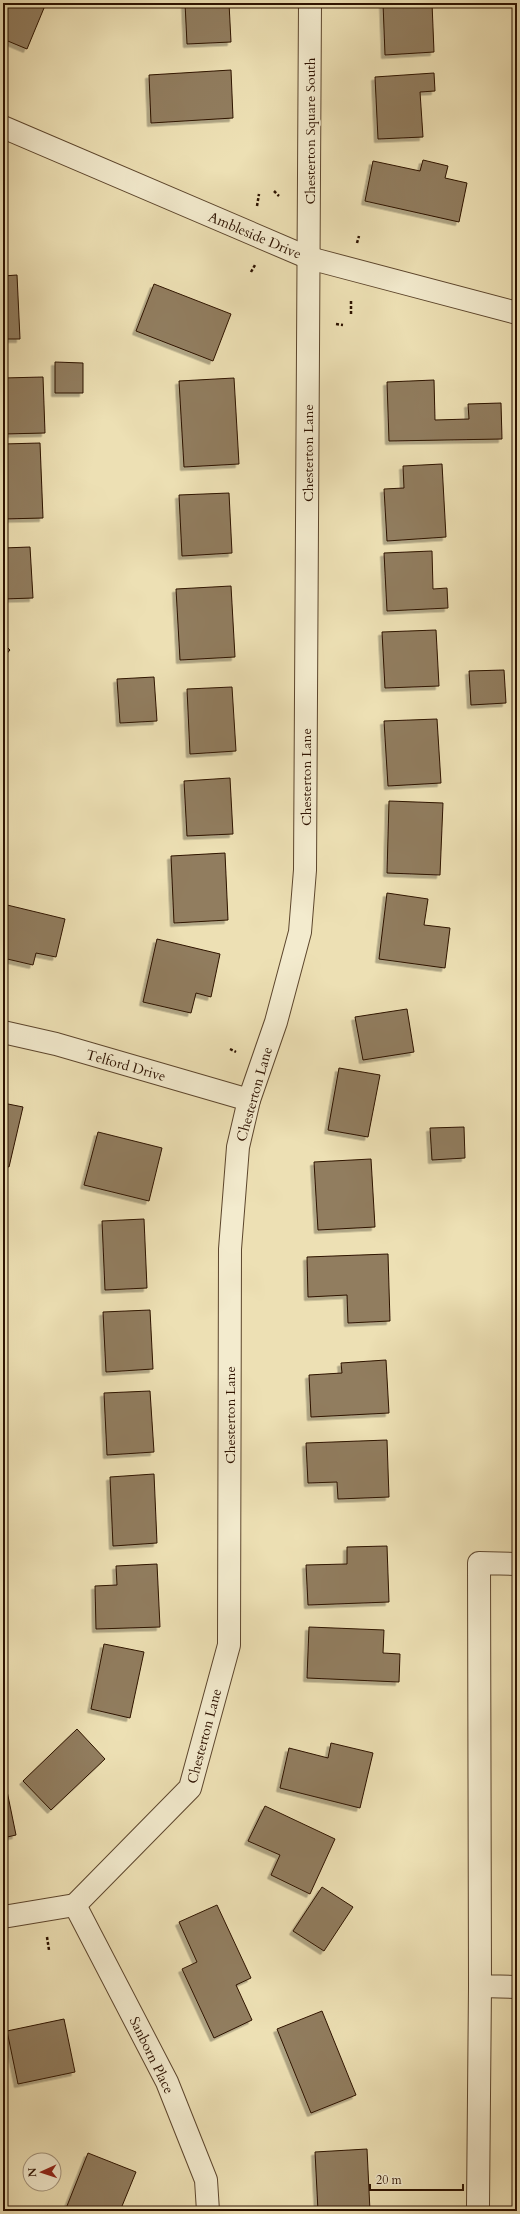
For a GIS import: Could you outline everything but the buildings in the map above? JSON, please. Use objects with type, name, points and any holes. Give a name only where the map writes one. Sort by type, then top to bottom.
[{"type":"street","name":"Chesterton Square South","points":[[309,258],[310,3]]},
{"type":"street","name":"Ambleside Drive","points":[[3,127],[309,258],[517,313]]},
{"type":"street","name":"Chesterton Lane","points":[[75,1905],[190,1788],[229,1645],[230,1249],[238,1147],[249,1100],[276,1022],[300,932],[305,870],[309,258]]},
{"type":"street","name":"Telford Drive","points":[[3,1032],[56,1044],[249,1100]]},
{"type":"street","points":[[478,2206],[480,1986],[480,1563],[517,1564]]},
{"type":"street","points":[[3,1917],[75,1905]]},
{"type":"street","name":"Sanborn Place","points":[[75,1905],[167,2082],[206,2180],[208,2211]]},
{"type":"street","points":[[480,1986],[517,1987]]},
{"type":"path","points":[[274,191],[279,196]]},
{"type":"path","points":[[257,206],[259,194]]},
{"type":"path","points":[[350,314],[351,301]]},
{"type":"path","points":[[46,1931],[49,1950]]}]
